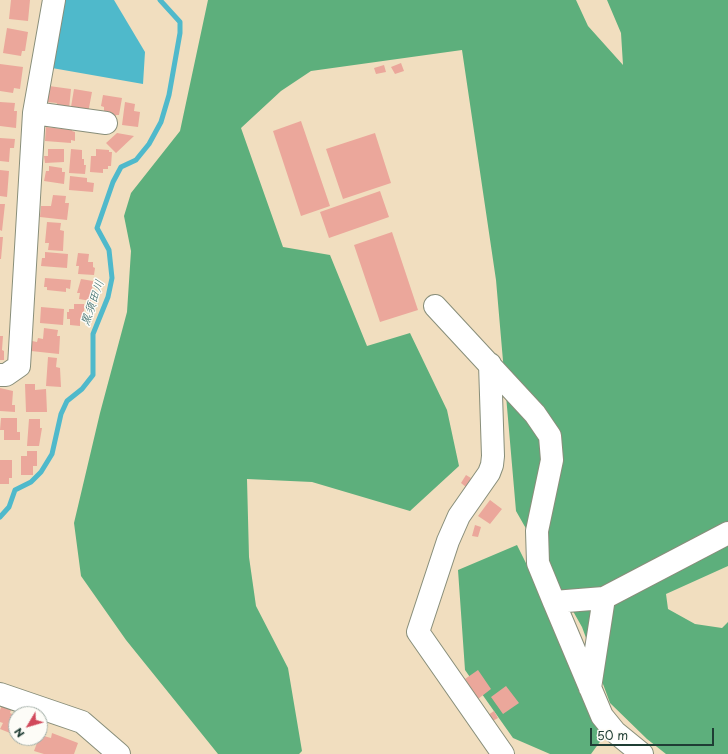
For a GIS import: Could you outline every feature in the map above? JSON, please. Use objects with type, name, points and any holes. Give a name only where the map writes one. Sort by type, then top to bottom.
[{"type":"street","points":[[0,375],[6,375],[19,366],[34,113],[54,0]]},
{"type":"street","points":[[34,113],[106,123]]},
{"type":"street","points":[[435,306],[535,414],[550,436],[552,460],[537,531],[538,563],[602,716],[615,732],[642,754]]},
{"type":"street","points":[[490,364],[492,465],[489,473],[459,516],[448,541],[418,632],[502,754]]},
{"type":"street","points":[[554,602],[604,598],[728,533]]},
{"type":"street","points":[[590,688],[604,598]]},
{"type":"street","points":[[0,694],[82,722],[119,754]]},
{"type":"green space","points":[[208,0],[576,0],[588,26],[623,65],[621,33],[607,0],[728,0],[728,566],[666,594],[668,609],[695,624],[722,628],[728,622],[728,754],[666,754],[647,739],[610,703],[582,627],[516,511],[496,280],[462,50],[311,71],[281,91],[241,128],[283,247],[330,255],[367,346],[410,333],[447,410],[459,466],[410,511],[312,482],[247,479],[249,557],[256,606],[288,668],[302,751],[299,754],[218,754],[126,640],[81,576],[74,523],[100,413],[127,312],[131,251],[124,216],[131,193],[180,131]]},
{"type":"green space","points":[[517,545],[571,654],[602,739],[591,754],[550,754],[513,738],[465,670],[458,570]]},
{"type":"water","points":[[63,0],[114,0],[145,52],[143,84],[52,68]]},
{"type":"building","points":[[11,0],[30,0],[28,21],[9,19]]},
{"type":"building","points":[[7,28],[28,32],[25,51],[22,51],[21,56],[3,53]]},
{"type":"building","points":[[401,63],[404,71],[395,74],[391,67]]},
{"type":"building","points":[[0,64],[23,67],[20,89],[14,88],[13,93],[0,91]]},
{"type":"building","points":[[384,65],[386,72],[376,74],[374,68]]},
{"type":"building","points":[[49,86],[71,89],[69,109],[56,107],[57,103],[47,102]]},
{"type":"building","points":[[74,89],[92,92],[88,113],[71,107]]},
{"type":"building","points":[[103,95],[122,98],[119,115],[116,115],[115,118],[104,116],[104,107],[101,106]]},
{"type":"building","points":[[0,102],[15,103],[14,111],[17,111],[16,128],[0,126]]},
{"type":"building","points":[[125,102],[135,104],[134,111],[140,112],[138,127],[122,125]]},
{"type":"building","points":[[301,121],[330,206],[301,216],[273,131]]},
{"type":"building","points":[[46,127],[72,130],[75,132],[75,141],[71,140],[71,143],[45,141]]},
{"type":"building","points":[[117,133],[134,136],[116,153],[106,143]]},
{"type":"building","points":[[375,133],[391,183],[343,199],[326,149]]},
{"type":"building","points":[[0,138],[15,139],[14,148],[10,148],[9,162],[0,161]]},
{"type":"building","points":[[48,149],[64,149],[64,162],[45,163],[44,156],[48,156]]},
{"type":"building","points":[[71,149],[82,150],[82,159],[84,159],[84,165],[86,165],[85,174],[69,173]]},
{"type":"building","points":[[96,149],[109,150],[109,152],[112,152],[111,166],[108,166],[108,169],[103,169],[103,173],[90,172],[91,156],[96,156]]},
{"type":"building","points":[[49,166],[62,168],[62,172],[65,172],[64,184],[44,181],[46,171],[49,171]]},
{"type":"building","points":[[0,170],[9,171],[7,197],[0,196]]},
{"type":"building","points":[[70,176],[87,178],[87,182],[94,183],[93,192],[69,190]]},
{"type":"building","points":[[380,191],[389,217],[329,238],[320,212]]},
{"type":"building","points":[[53,195],[66,196],[65,203],[69,203],[67,220],[40,217],[41,206],[51,206]]},
{"type":"building","points":[[0,204],[5,204],[2,231],[0,230]]},
{"type":"building","points":[[47,222],[61,223],[60,230],[64,231],[63,251],[48,250],[49,243],[45,243]]},
{"type":"building","points":[[392,232],[418,310],[380,322],[354,245]]},
{"type":"building","points":[[0,237],[3,237],[1,259],[0,259]]},
{"type":"building","points":[[45,252],[68,254],[67,268],[41,266],[42,258],[45,258]]},
{"type":"building","points":[[78,253],[89,254],[88,262],[93,262],[93,267],[95,268],[94,275],[78,274],[79,266],[76,266]]},
{"type":"building","points":[[45,278],[71,280],[70,289],[66,288],[66,292],[47,290],[47,287],[44,287]]},
{"type":"building","points":[[81,279],[93,281],[91,301],[79,299],[80,293],[77,293]]},
{"type":"building","points":[[74,304],[84,304],[84,320],[80,320],[80,326],[70,325],[70,319],[67,319],[67,312],[69,312],[69,309],[74,309]]},
{"type":"building","points":[[41,307],[64,309],[63,325],[40,323]]},
{"type":"building","points":[[44,328],[58,330],[57,336],[60,336],[59,354],[31,351],[32,341],[37,342],[38,338],[43,339]]},
{"type":"building","points":[[0,336],[3,336],[2,350],[4,351],[4,360],[0,360]]},
{"type":"building","points":[[48,357],[57,358],[56,367],[60,368],[61,387],[46,386]]},
{"type":"building","points":[[25,384],[35,384],[35,390],[46,389],[47,412],[26,412]]},
{"type":"building","points":[[0,388],[13,391],[12,405],[15,405],[15,412],[0,411]]},
{"type":"building","points":[[1,418],[17,418],[17,432],[20,432],[20,440],[4,440],[4,430],[0,430]]},
{"type":"building","points":[[29,419],[40,419],[40,428],[42,428],[39,446],[27,446]]},
{"type":"building","points":[[27,451],[37,451],[37,466],[33,466],[33,475],[21,475],[21,456],[27,456]]},
{"type":"building","points":[[0,460],[12,460],[12,478],[9,478],[9,484],[0,484]]},
{"type":"building","points":[[466,475],[471,478],[466,487],[461,483]]},
{"type":"building","points":[[490,500],[502,509],[490,524],[478,516]]},
{"type":"building","points":[[475,525],[481,527],[478,537],[472,536]]},
{"type":"building","points":[[478,670],[491,689],[478,699],[465,679]]},
{"type":"building","points":[[506,686],[519,703],[503,714],[491,697]]},
{"type":"building","points":[[3,703],[10,706],[8,706],[8,732],[0,729],[3,723],[0,722],[0,710]]},
{"type":"building","points":[[494,711],[498,718],[491,722],[488,715]]},
{"type":"building","points":[[52,733],[78,743],[74,754],[44,754],[34,751],[36,746],[48,746],[48,737],[51,738]]},
{"type":"waterway","name":"黒須田川","points":[[0,517],[9,507],[15,490],[31,482],[41,472],[52,454],[61,414],[67,401],[82,389],[93,375],[93,334],[108,297],[112,278],[109,250],[97,228],[113,182],[121,167],[136,160],[149,144],[161,122],[169,95],[180,33],[180,22],[160,0]]}]
